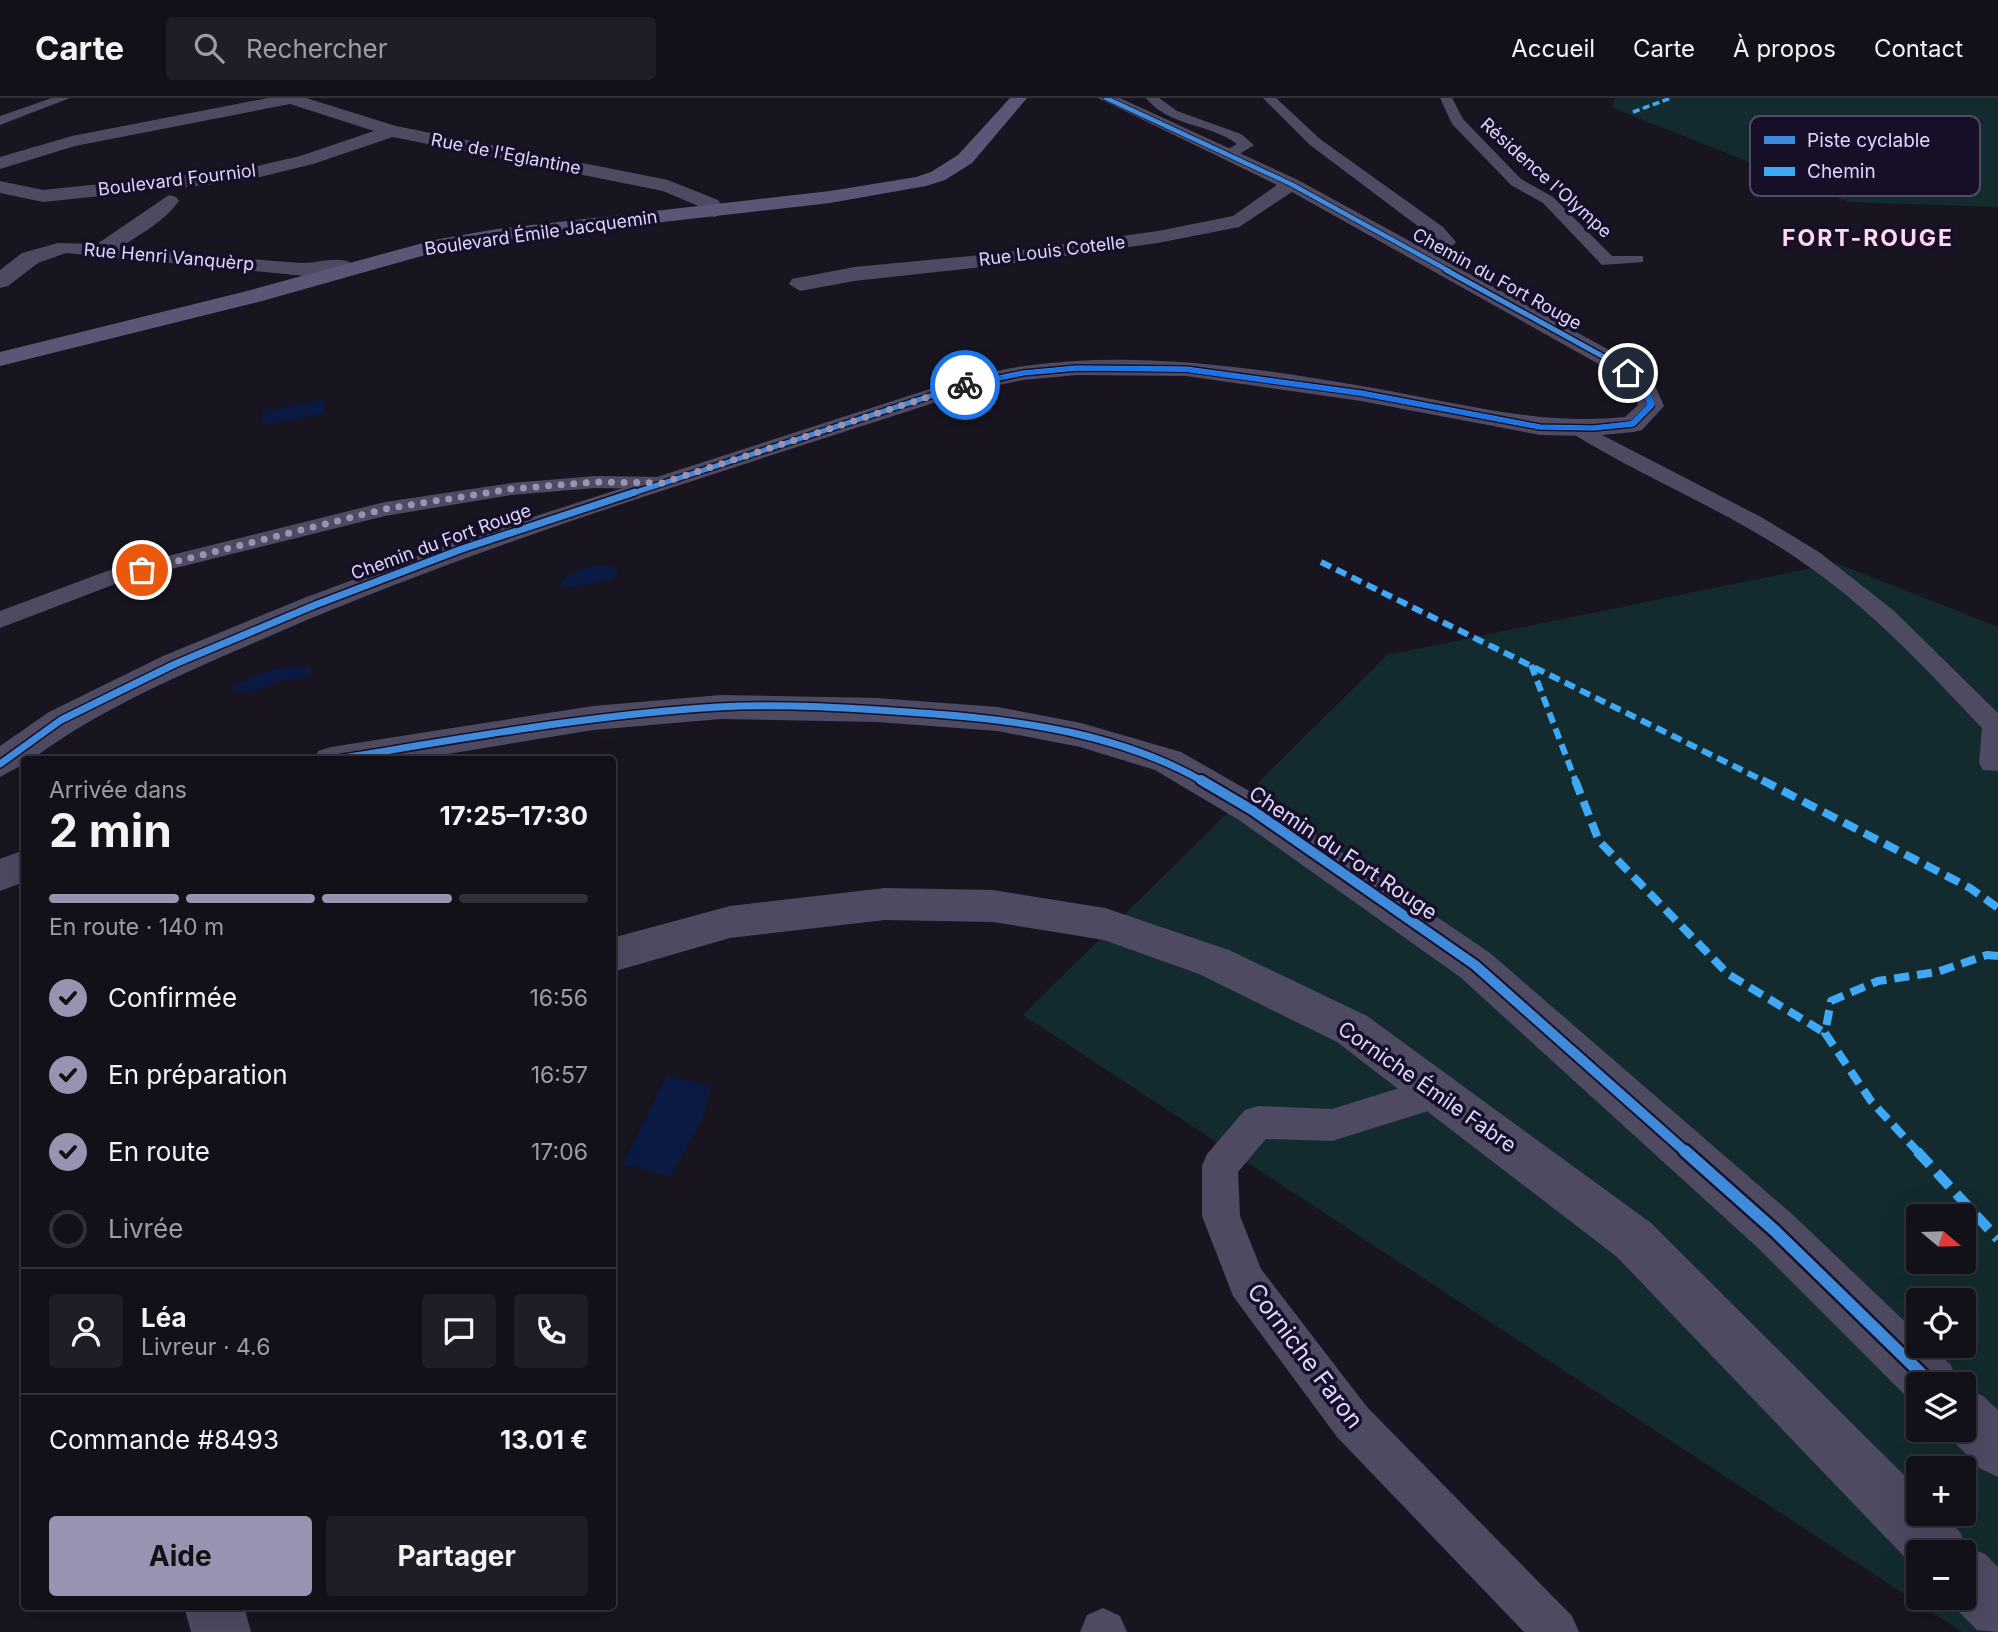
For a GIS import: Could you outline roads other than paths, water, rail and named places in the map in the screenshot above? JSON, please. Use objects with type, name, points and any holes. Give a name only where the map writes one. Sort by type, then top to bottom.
[{"type":"main road","name":"Boulevard Émile Jacquemin","points":[[0,359],[434,246],[497,235],[715,211],[889,188],[938,176],[965,159],[1019,98]]},
{"type":"street","name":"Rue de l'Eglantine","points":[[293,98],[392,131],[668,186],[711,204],[715,211]]},
{"type":"street","points":[[0,163],[72,141],[293,98]]},
{"type":"street","name":"Chemin du Fort Rouge","points":[[0,764],[61,720],[175,664],[315,605],[462,549],[961,386],[1023,373],[1077,368],[1186,369],[1361,393],[1540,427],[1577,428],[1633,424],[1651,405],[1643,384],[1613,362],[1291,184],[1106,98]]},
{"type":"street","name":"Boulevard Fourniol","points":[[0,187],[43,196],[244,175],[306,160],[392,131]]},
{"type":"street","name":"Rue Louis Cotelle","points":[[800,284],[854,274],[992,260],[1158,237],[1240,221],[1291,184]]},
{"type":"street","points":[[101,250],[148,221],[169,201]]},
{"type":"street","name":"Rue Henri Vanquèrp","points":[[0,281],[30,258],[65,247],[305,270],[338,267],[347,269]]},
{"type":"street","name":"Chemin du Fort Rouge","points":[[356,756],[593,718],[721,707],[877,710],[998,719],[1081,735],[1168,761],[1252,810],[1475,965],[1775,1231],[1920,1372]]},
{"type":"street","points":[[0,876],[21,866]]},
{"type":"street","name":"Corniche Émile Fabre","points":[[616,953],[730,922],[885,904],[993,906],[1092,922],[1214,962],[1352,1029],[1634,1240],[1928,1540]]},
{"type":"street","points":[[1976,1427],[1998,1449]]},
{"type":"street","points":[[1976,1587],[1998,1609]]},
{"type":"street","points":[[215,1610],[221,1632]]},
{"type":"lane","points":[[0,121],[64,98]]},
{"type":"lane","points":[[1152,98],[1164,110],[1235,137],[1247,145],[1245,149],[1228,155]]},
{"type":"lane","points":[[1269,98],[1315,142],[1437,230],[1448,243],[1440,250],[1421,254]]},
{"type":"lane","name":"Résidence l'Olympe","points":[[1446,98],[1457,121],[1516,182],[1548,200],[1608,261],[1637,259]]},
{"type":"lane","points":[[1577,428],[1611,450],[1734,512],[1811,557],[1902,629],[1995,726],[1993,762]]},
{"type":"lane","points":[[0,620],[115,576],[385,509],[511,489],[595,482],[662,483]]},
{"type":"lane","name":"Corniche Faron","points":[[1438,1092],[1332,1125],[1258,1122],[1220,1166],[1221,1216],[1247,1282],[1352,1422],[1556,1632]]},
{"type":"water","points":[[324,400],[324,414],[262,425],[263,411]]},
{"type":"water","points":[[594,565],[608,565],[617,570],[617,576],[590,584],[562,587],[562,580],[572,573]]},
{"type":"water","points":[[310,666],[311,672],[305,678],[287,680],[247,692],[233,689],[233,685],[280,668]]},
{"type":"water","points":[[667,1075],[712,1086],[702,1120],[670,1176],[623,1164]]},
{"type":"district","name":"FORT-ROUGE","points":[[1868,238]]}]
